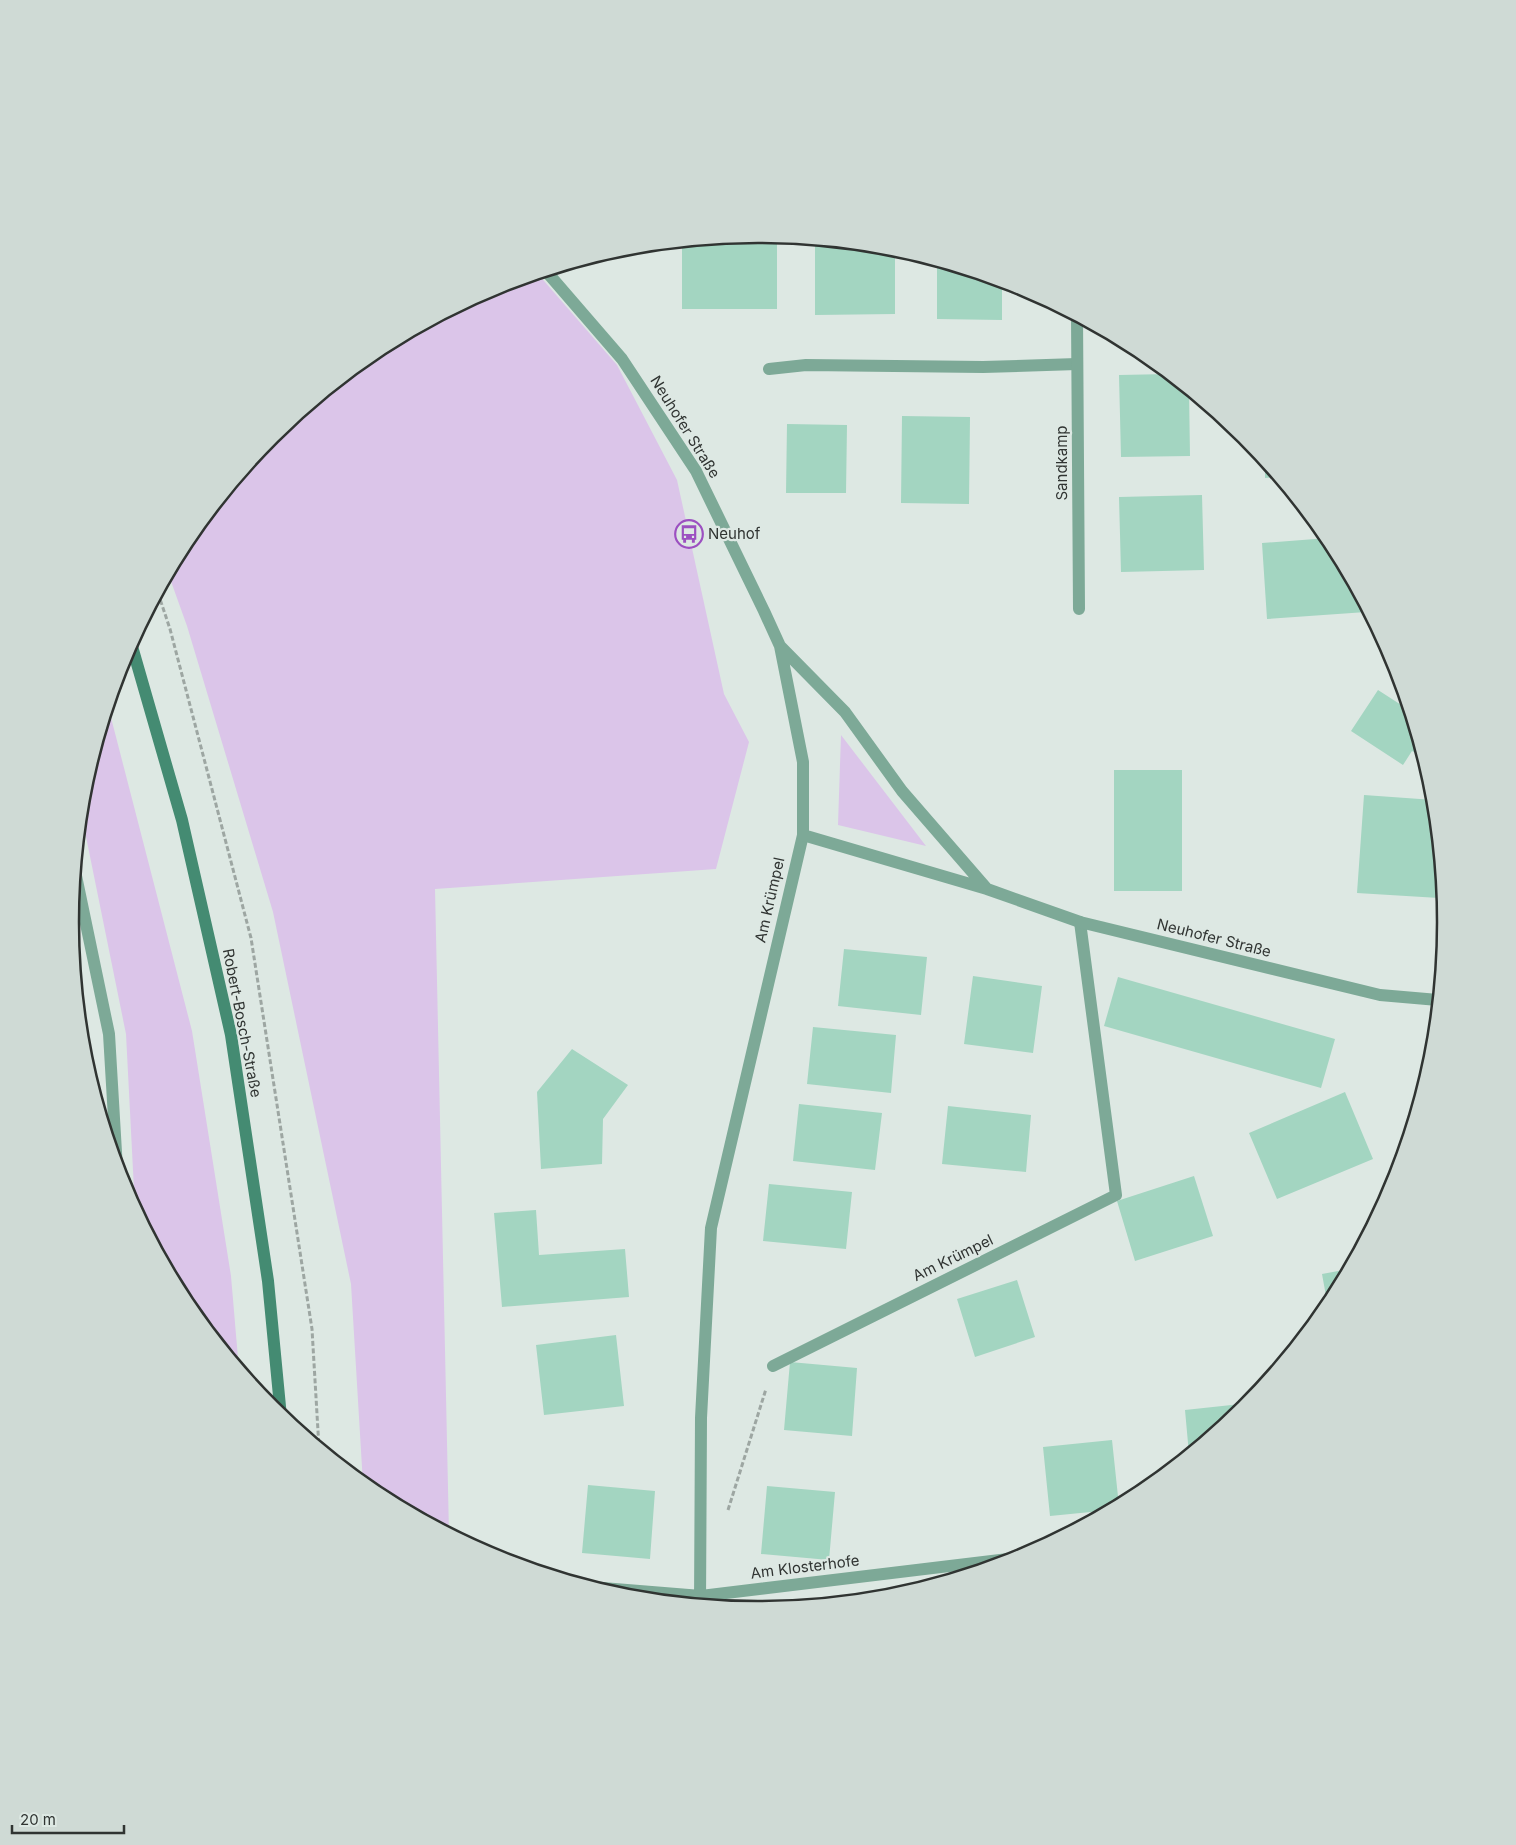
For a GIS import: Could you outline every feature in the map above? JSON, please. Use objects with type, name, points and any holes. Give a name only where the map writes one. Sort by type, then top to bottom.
[{"type":"main road","name":"Robert-Bosch-Straße","points":[[134,654],[182,820],[231,1035],[268,1281],[280,1405]]},
{"type":"street","name":"Neuhofer Straße","points":[[550,276],[622,359],[696,471],[780,646],[803,762],[803,835],[987,889],[1080,922],[1380,995],[1432,1000]]},
{"type":"street","name":"Sandkamp","points":[[1077,323],[1079,609]]},
{"type":"street","points":[[768,369],[806,365],[983,367],[1077,364]]},
{"type":"street","name":"Neuhofer Straße","points":[[780,646],[845,712],[902,791],[987,889]]},
{"type":"street","name":"Am Krümpel","points":[[700,1599],[702,1418],[711,1228],[803,835]]},
{"type":"street","points":[[80,893],[109,1034],[115,1142]]},
{"type":"street","name":"Am Krümpel","points":[[773,1366],[1116,1195],[1080,922]]},
{"type":"street","name":"Am Klosterhofe","points":[[706,1599],[987,1562]]},
{"type":"path","points":[[727,1513],[773,1366]]},
{"type":"shaded area","points":[[542,278],[617,365],[677,480],[724,694],[749,742],[716,869],[435,889],[449,1527],[418,1511],[362,1474],[351,1284],[273,912],[187,626],[171,581],[193,545],[219,509],[278,442],[344,384],[418,334],[498,295]]},
{"type":"shaded area","points":[[111,717],[192,1031],[231,1276],[238,1359],[193,1300],[170,1262],[134,1191],[126,1034],[85,833],[92,790]]},
{"type":"shaded area","points":[[841,735],[926,846],[838,825]]},
{"type":"building","points":[[758,243],[777,244],[777,309],[682,309],[682,248]]},
{"type":"building","points":[[815,246],[895,257],[895,314],[815,315]]},
{"type":"building","points":[[937,267],[1002,289],[1002,320],[937,319]]},
{"type":"building","points":[[1158,374],[1189,398],[1190,456],[1121,457],[1119,375]]},
{"type":"building","points":[[902,416],[970,417],[969,504],[901,503]]},
{"type":"building","points":[[787,424],[847,425],[846,493],[786,493]]},
{"type":"building","points":[[1265,471],[1271,478],[1265,478]]},
{"type":"building","points":[[1202,495],[1204,570],[1121,572],[1119,497]]},
{"type":"building","points":[[1318,539],[1362,612],[1267,619],[1262,543]]},
{"type":"building","points":[[1378,690],[1401,705],[1415,753],[1412,751],[1403,765],[1351,731]]},
{"type":"building","points":[[1114,770],[1182,770],[1182,891],[1114,891]]},
{"type":"building","points":[[1364,795],[1425,799],[1436,878],[1436,898],[1357,893]]},
{"type":"building","points":[[844,949],[927,957],[921,1015],[838,1006]]},
{"type":"building","points":[[973,976],[1042,986],[1033,1053],[964,1044]]},
{"type":"building","points":[[1118,977],[1335,1039],[1321,1088],[1104,1026]]},
{"type":"building","points":[[813,1027],[896,1035],[891,1093],[807,1084]]},
{"type":"building","points":[[572,1049],[628,1085],[603,1119],[602,1164],[541,1169],[537,1092]]},
{"type":"building","points":[[1345,1092],[1373,1159],[1277,1199],[1249,1133]]},
{"type":"building","points":[[799,1104],[882,1113],[875,1170],[793,1161]]},
{"type":"building","points":[[948,1106],[1031,1115],[1026,1172],[942,1164]]},
{"type":"building","points":[[1194,1176],[1213,1236],[1135,1261],[1117,1201]]},
{"type":"building","points":[[769,1184],[852,1192],[846,1249],[763,1241]]},
{"type":"building","points":[[536,1210],[539,1255],[625,1249],[629,1297],[502,1307],[494,1213]]},
{"type":"building","points":[[1341,1271],[1326,1295],[1322,1274]]},
{"type":"building","points":[[1017,1280],[1035,1337],[975,1357],[957,1299]]},
{"type":"building","points":[[616,1335],[624,1406],[544,1415],[536,1345]]},
{"type":"building","points":[[790,1362],[857,1368],[852,1436],[784,1430]]},
{"type":"building","points":[[1236,1404],[1188,1447],[1185,1410]]},
{"type":"building","points":[[1112,1440],[1118,1498],[1097,1511],[1050,1516],[1043,1447]]},
{"type":"building","points":[[588,1485],[655,1491],[650,1559],[582,1553]]},
{"type":"building","points":[[767,1486],[835,1492],[829,1560],[761,1554]]},
{"type":"place","name":"Neuhof","points":[[689,534]]}]
